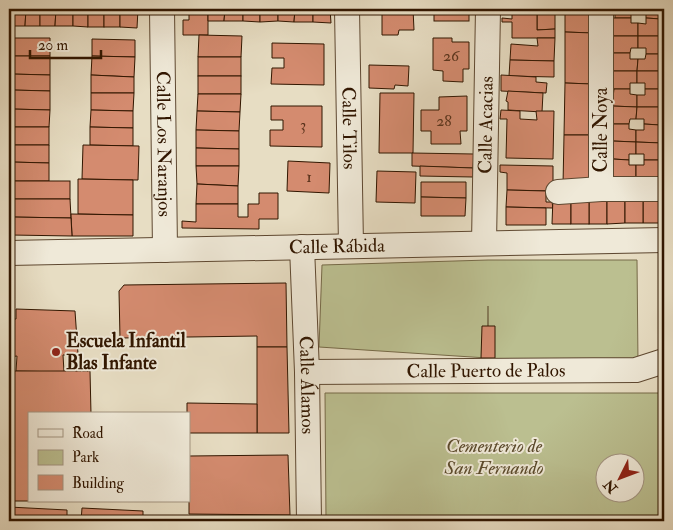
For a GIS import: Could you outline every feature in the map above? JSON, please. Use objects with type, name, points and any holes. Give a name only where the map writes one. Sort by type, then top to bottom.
[{"type":"street","name":"Calle Los Naranjos","points":[[162,9],[164,250]]},
{"type":"street","name":"Calle Tilos","points":[[347,9],[350,246]]},
{"type":"street","name":"Calle Acacias","points":[[484,243],[488,9]]},
{"type":"street","name":"Calle Noya","points":[[601,9],[601,189],[664,189]]},
{"type":"street","points":[[558,192],[601,189]]},
{"type":"street","name":"Calle Rábida","points":[[9,253],[664,240]]},
{"type":"street","name":"Calle Álamos","points":[[302,248],[307,372],[309,521]]},
{"type":"street","name":"Calle Puerto de Palos","points":[[307,372],[636,370],[664,361]]},
{"type":"green space","points":[[488,260],[637,260],[638,363],[489,363],[488,306],[487,358],[319,347],[322,265]]},
{"type":"green space","name":"Cementerio de San Fernando","points":[[325,393],[664,393],[664,521],[326,521]]},
{"type":"green space","points":[[187,516],[269,519],[269,521],[186,521]]},
{"type":"building","points":[[9,9],[26,9],[25,26],[9,26]]},
{"type":"building","points":[[26,9],[40,9],[40,26],[25,26]]},
{"type":"building","points":[[40,9],[56,9],[55,26],[40,26]]},
{"type":"building","points":[[56,9],[73,9],[73,26],[55,26]]},
{"type":"building","points":[[73,9],[88,9],[88,27],[73,26]]},
{"type":"building","points":[[88,9],[104,9],[104,27],[88,27]]},
{"type":"building","points":[[104,9],[120,9],[120,27],[104,27]]},
{"type":"building","points":[[120,9],[138,9],[137,28],[120,27]]},
{"type":"building","points":[[189,9],[208,9],[208,35],[183,35],[183,20],[189,20]]},
{"type":"building","points":[[208,9],[225,9],[224,21],[208,21]]},
{"type":"building","points":[[225,9],[243,9],[243,21],[224,21]]},
{"type":"building","points":[[243,9],[260,9],[260,22],[243,21]]},
{"type":"building","points":[[260,9],[278,9],[278,21],[260,22]]},
{"type":"building","points":[[278,9],[295,9],[294,22],[278,21]]},
{"type":"building","points":[[295,9],[313,9],[313,22],[294,22]]},
{"type":"building","points":[[313,9],[330,9],[331,23],[313,22]]},
{"type":"building","points":[[382,9],[413,9],[414,30],[399,30],[398,35],[382,35]]},
{"type":"building","points":[[434,9],[469,9],[469,21],[434,21]]},
{"type":"building","points":[[537,9],[555,9],[555,29],[537,30]]},
{"type":"building","points":[[565,9],[593,9],[593,33],[565,32]]},
{"type":"building","points":[[613,9],[638,9],[638,12],[631,12],[631,18],[615,18]]},
{"type":"building","points":[[638,9],[664,9],[664,13],[661,13],[661,19],[646,18],[646,12],[638,12]]},
{"type":"building","points":[[512,10],[537,11],[537,30],[555,29],[555,38],[512,38],[512,22],[502,22],[502,18],[512,19]]},
{"type":"building","points":[[613,18],[631,18],[631,23],[638,23],[638,36],[613,36]]},
{"type":"building","points":[[646,18],[661,19],[660,24],[664,24],[664,36],[638,36],[638,23],[646,24]]},
{"type":"building","points":[[565,32],[593,33],[592,84],[565,83]]},
{"type":"building","points":[[199,35],[242,36],[241,57],[198,57]]},
{"type":"building","points":[[613,36],[638,36],[638,48],[631,48],[630,53],[612,53]]},
{"type":"building","points":[[638,36],[664,36],[664,48],[661,48],[661,54],[646,54],[646,48],[638,48]]},
{"type":"building","points":[[11,38],[50,38],[50,56],[12,56]]},
{"type":"building","points":[[433,38],[452,38],[452,42],[469,42],[469,69],[463,69],[463,82],[443,81],[443,71],[433,70]]},
{"type":"building","points":[[537,38],[555,38],[554,61],[510,60],[511,44],[538,46]]},
{"type":"building","points":[[92,39],[135,40],[135,57],[92,56]]},
{"type":"building","points":[[272,43],[324,44],[324,85],[271,84],[272,68],[284,68],[284,58],[272,58]]},
{"type":"building","points":[[612,53],[630,53],[630,59],[638,59],[637,71],[612,71]]},
{"type":"building","points":[[646,54],[661,54],[661,59],[664,60],[663,71],[637,71],[638,59],[645,59]]},
{"type":"building","points":[[12,56],[50,56],[50,75],[11,74]]},
{"type":"building","points":[[92,56],[135,57],[134,77],[91,75]]},
{"type":"building","points":[[198,57],[241,57],[241,76],[198,76]]},
{"type":"building","points":[[510,60],[554,61],[554,77],[509,76]]},
{"type":"building","points":[[369,65],[409,66],[408,86],[395,85],[394,89],[369,88]]},
{"type":"building","points":[[612,71],[637,71],[637,83],[630,83],[630,89],[612,89]]},
{"type":"building","points":[[637,71],[663,71],[663,84],[660,84],[659,89],[645,89],[645,83],[637,83]]},
{"type":"building","points":[[11,74],[50,75],[50,91],[12,90]]},
{"type":"building","points":[[91,75],[134,77],[134,93],[91,93]]},
{"type":"building","points":[[501,75],[536,77],[536,82],[547,83],[546,93],[501,91]]},
{"type":"building","points":[[198,76],[241,76],[241,94],[198,94]]},
{"type":"building","points":[[565,83],[592,84],[591,135],[564,135]]},
{"type":"building","points":[[614,89],[630,89],[630,94],[637,95],[637,107],[612,106]]},
{"type":"building","points":[[645,89],[659,89],[659,95],[663,95],[663,107],[637,107],[637,95],[645,95]]},
{"type":"building","points":[[12,90],[50,91],[50,110],[11,109]]},
{"type":"building","points":[[508,91],[543,93],[542,112],[508,110],[508,102],[506,101]]},
{"type":"building","points":[[91,93],[134,93],[133,111],[91,110]]},
{"type":"building","points":[[380,93],[414,93],[413,153],[379,153]]},
{"type":"building","points":[[198,94],[241,94],[240,112],[197,111]]},
{"type":"building","points":[[467,96],[467,131],[460,131],[461,144],[431,144],[431,131],[421,131],[421,110],[439,110],[439,97]]},
{"type":"building","points":[[271,106],[322,106],[322,147],[270,146],[270,130],[283,130],[283,120],[271,120]]},
{"type":"building","points":[[612,106],[637,107],[636,119],[630,119],[629,124],[613,124]]},
{"type":"building","points":[[637,107],[663,107],[663,119],[660,119],[660,125],[644,124],[644,119],[636,119]]},
{"type":"building","points":[[11,109],[50,110],[49,127],[11,127]]},
{"type":"building","points":[[91,110],[133,111],[133,128],[90,127]]},
{"type":"building","points":[[501,110],[520,111],[520,119],[537,120],[536,111],[554,111],[553,159],[506,158],[507,119],[500,119]]},
{"type":"building","points":[[197,111],[240,112],[239,131],[196,130]]},
{"type":"building","points":[[613,124],[629,124],[629,129],[636,130],[636,142],[612,141],[611,129],[613,129]]},
{"type":"building","points":[[644,124],[660,125],[660,129],[663,130],[662,143],[636,142],[636,130],[644,130]]},
{"type":"building","points":[[11,127],[49,127],[49,145],[11,145]]},
{"type":"building","points":[[90,127],[133,128],[133,146],[90,145]]},
{"type":"building","points":[[196,130],[239,131],[239,149],[196,148]]},
{"type":"building","points":[[564,135],[591,135],[590,186],[563,185]]},
{"type":"building","points":[[612,141],[636,142],[636,154],[629,154],[629,160],[613,159]]},
{"type":"building","points":[[636,142],[662,143],[662,160],[644,160],[644,154],[636,154]]},
{"type":"building","points":[[11,145],[49,145],[49,163],[11,162]]},
{"type":"building","points":[[83,145],[139,146],[138,180],[82,179]]},
{"type":"building","points":[[196,148],[239,149],[239,166],[196,166]]},
{"type":"building","points":[[412,153],[474,154],[473,168],[412,166]]},
{"type":"building","points":[[613,159],[629,160],[629,165],[636,165],[636,177],[611,177]]},
{"type":"building","points":[[644,160],[662,160],[662,177],[636,177],[636,165],[644,165]]},
{"type":"building","points":[[288,161],[330,163],[329,193],[287,191]]},
{"type":"building","points":[[11,162],[49,163],[49,181],[11,181]]},
{"type":"building","points":[[500,165],[553,166],[553,191],[507,190],[507,173],[500,172]]},
{"type":"building","points":[[196,166],[239,166],[238,186],[197,184]]},
{"type":"building","points":[[420,166],[473,168],[473,177],[420,176]]},
{"type":"building","points":[[377,171],[416,172],[415,203],[376,202]]},
{"type":"building","points":[[78,179],[133,180],[133,215],[78,214]]},
{"type":"building","points":[[11,181],[70,181],[70,199],[11,199]]},
{"type":"building","points":[[421,182],[466,182],[466,198],[421,197]]},
{"type":"building","points":[[197,184],[238,186],[238,204],[196,204]]},
{"type":"building","points":[[507,190],[546,191],[546,202],[552,202],[553,208],[506,207]]},
{"type":"building","points":[[259,193],[278,193],[278,219],[259,219],[259,229],[182,228],[182,221],[196,222],[196,204],[238,204],[238,217],[248,217],[248,204],[259,204]]},
{"type":"building","points":[[421,197],[466,198],[465,216],[421,216]]},
{"type":"building","points":[[553,197],[571,198],[571,224],[552,224]]},
{"type":"building","points":[[589,197],[607,197],[607,224],[589,224]]},
{"type":"building","points":[[607,197],[625,198],[625,223],[607,224]]},
{"type":"building","points":[[662,197],[661,223],[643,223],[643,200]]},
{"type":"building","points":[[571,198],[589,198],[589,224],[571,224]]},
{"type":"building","points":[[625,198],[643,200],[643,223],[625,223]]},
{"type":"building","points":[[11,199],[70,199],[71,218],[11,217]]},
{"type":"building","points":[[506,207],[546,208],[546,225],[506,225]]},
{"type":"building","points":[[71,214],[133,215],[133,236],[72,236]]},
{"type":"building","points":[[11,217],[71,218],[72,236],[11,235]]},
{"type":"building","points":[[286,283],[287,347],[257,347],[257,336],[120,338],[119,291],[124,285]]},
{"type":"building","points":[[16,309],[75,311],[78,354],[63,355],[64,372],[16,371],[17,356],[9,357],[9,319],[16,319]]},
{"type":"building","points":[[482,326],[495,326],[495,358],[481,358]]},
{"type":"building","points":[[257,347],[287,347],[289,433],[257,433]]},
{"type":"building","points":[[90,371],[91,412],[28,412],[28,501],[9,501],[9,372]]},
{"type":"building","points":[[187,403],[257,404],[257,433],[190,433],[190,412],[187,412]]},
{"type":"building","points":[[288,455],[290,515],[189,514],[190,456]]},
{"type":"building","points":[[9,507],[67,510],[67,521],[9,521]]},
{"type":"building","points":[[82,508],[143,511],[143,521],[81,521]]},
{"type":"place","name":"Escuela Infantil Blas Infante","points":[[56,352]]}]
